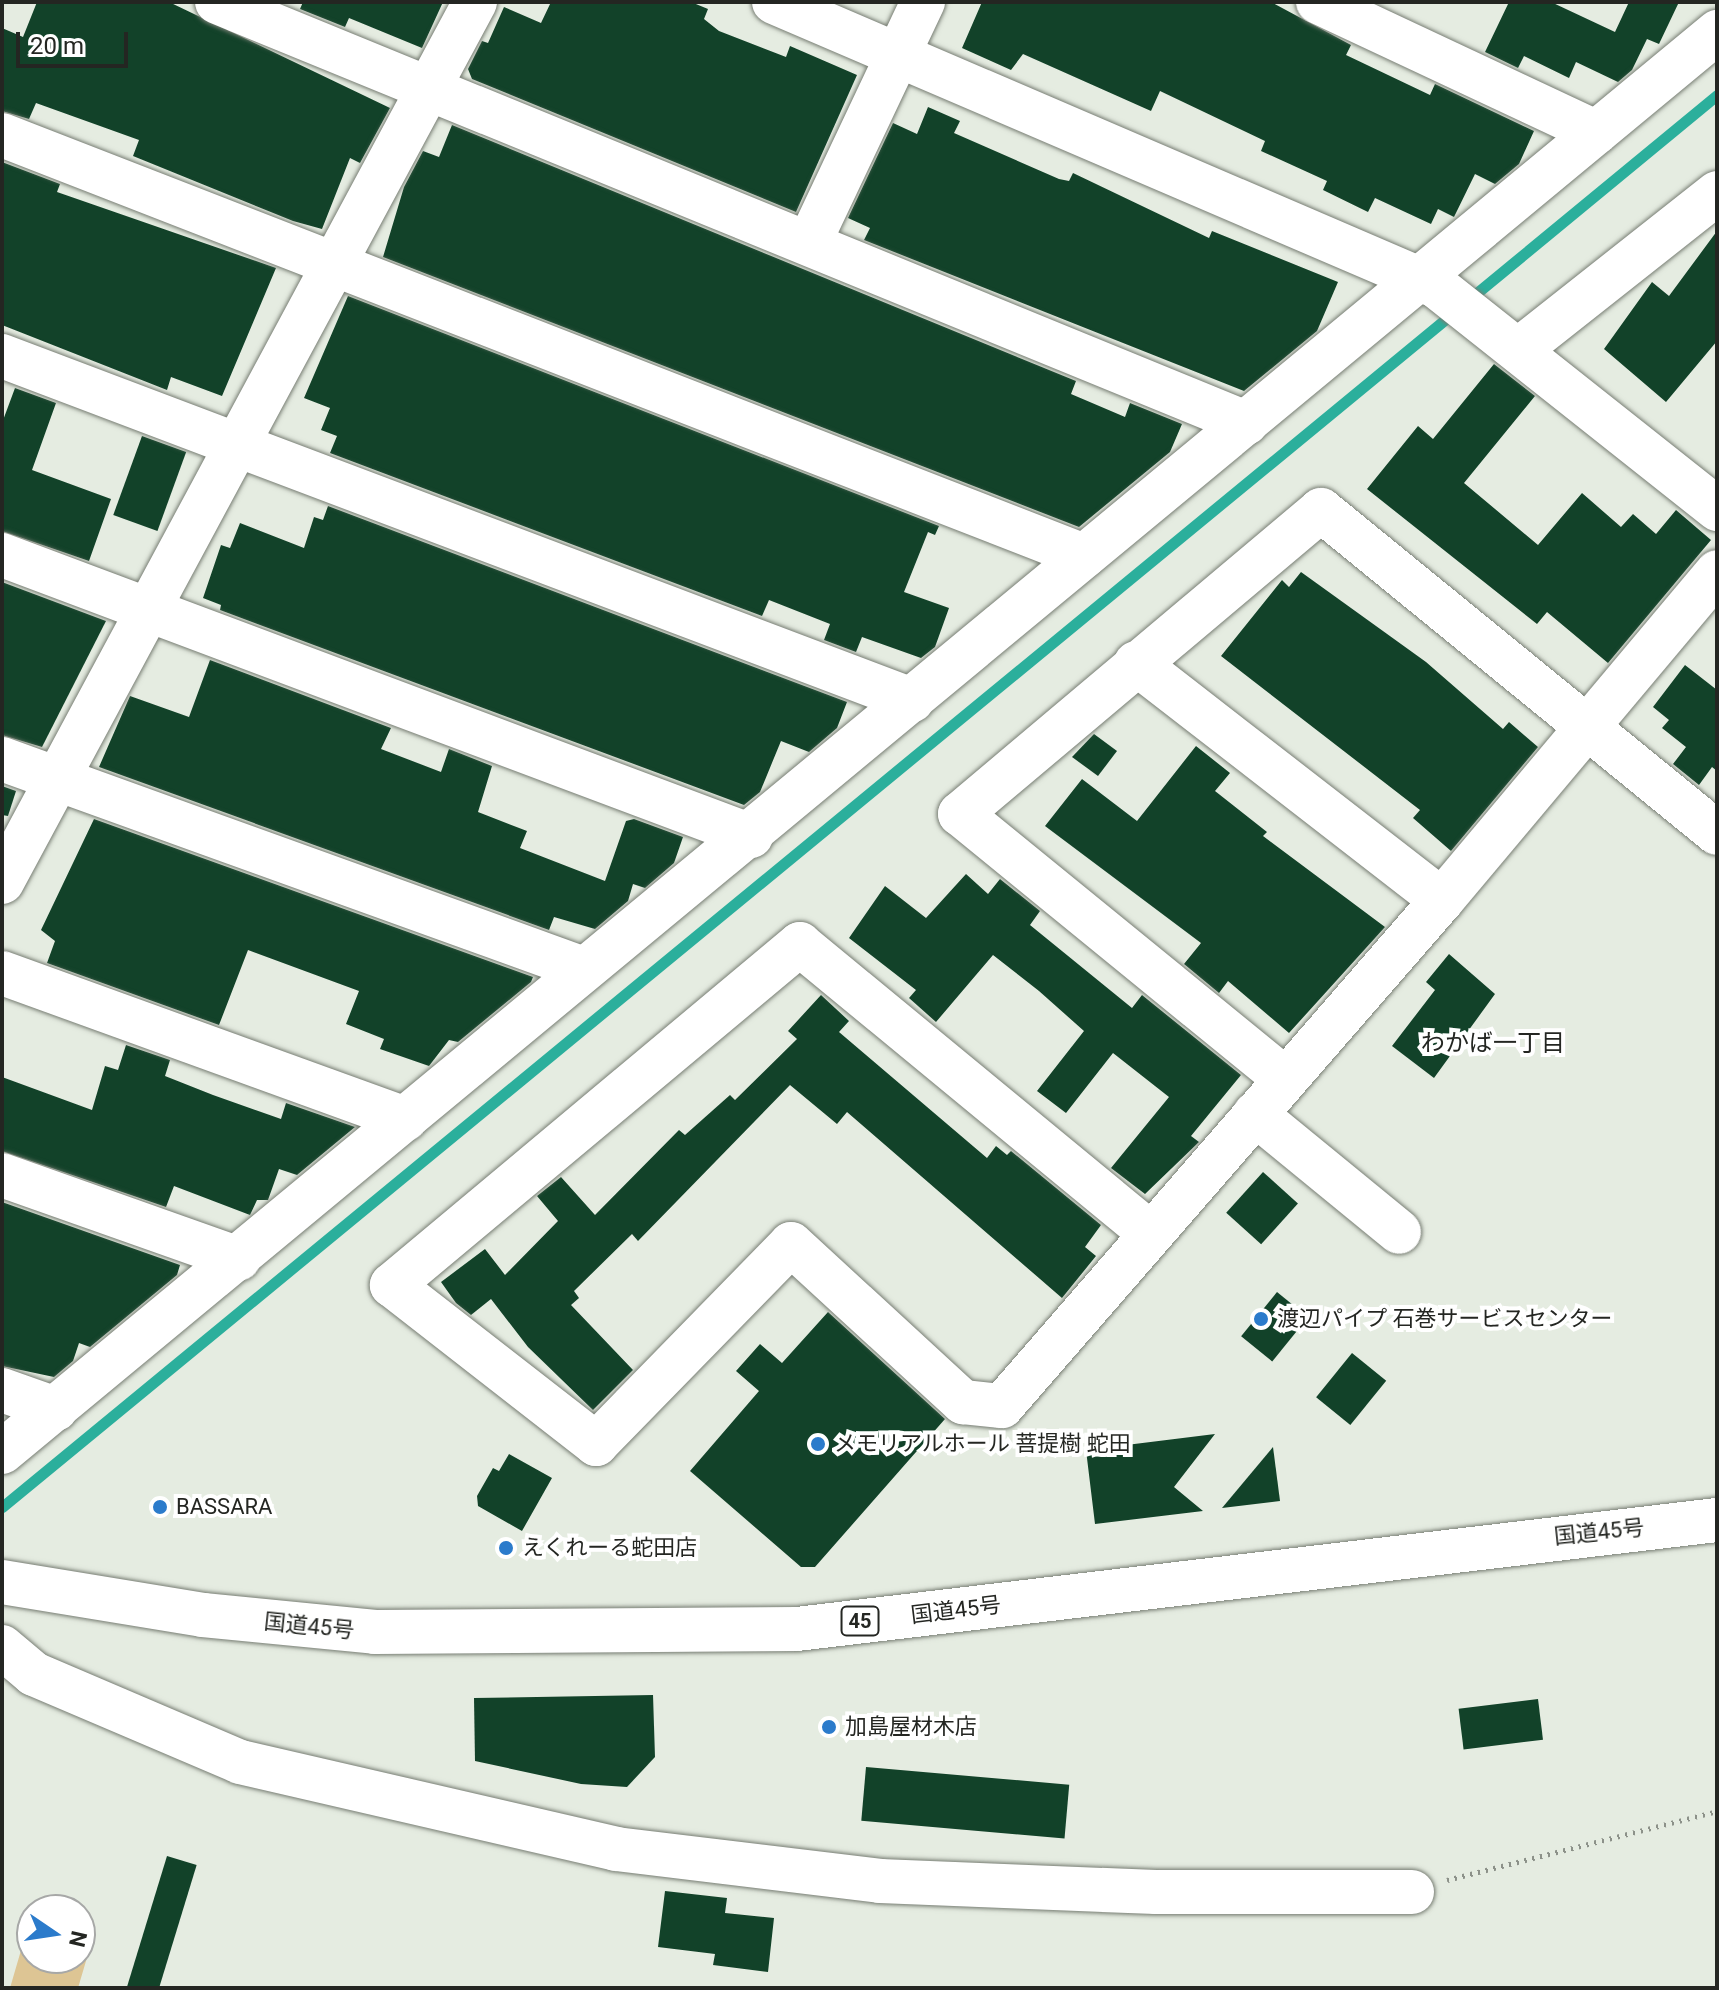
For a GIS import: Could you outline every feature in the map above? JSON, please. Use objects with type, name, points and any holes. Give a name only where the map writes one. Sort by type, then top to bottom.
[{"type":"main road","points":[[217,2],[1246,423]]},
{"type":"main road","points":[[2,882],[475,2]]},
{"type":"main road","points":[[774,2],[1428,283],[1506,337],[1717,509]]},
{"type":"main road","points":[[809,243],[895,53],[923,2]]},
{"type":"main road","points":[[1318,2],[1596,132]]},
{"type":"main road","points":[[2,1452],[239,1259],[584,969],[751,836],[1246,423],[1428,283],[1596,132],[1717,32]]},
{"type":"main road","points":[[2,135],[1084,556]]},
{"type":"main road","points":[[1506,337],[1717,193]]},
{"type":"main road","points":[[2,356],[912,700]]},
{"type":"main road","points":[[1284,1078],[960,814],[1321,510],[1717,833]]},
{"type":"main road","points":[[2,555],[751,836]]},
{"type":"main road","points":[[1150,1233],[800,944],[392,1285],[596,1444],[791,1244],[963,1402],[1002,1406],[1284,1078],[1442,900],[1717,572]]},
{"type":"main road","points":[[1136,663],[1442,900]]},
{"type":"main road","points":[[2,759],[584,969]]},
{"type":"main road","points":[[2,973],[405,1119]]},
{"type":"main road","points":[[1255,1114],[1399,1232]]},
{"type":"main road","points":[[2,1175],[239,1259]]},
{"type":"main road","points":[[2,1390],[56,1409]]},
{"type":"main road","name":"国道45号","points":[[2,1582],[203,1615],[375,1632],[797,1629],[1717,1520]]},
{"type":"main road","points":[[2,1647],[34,1674],[240,1762],[616,1849],[880,1881],[1156,1892],[1412,1892]]},
{"type":"path","points":[[1412,1892],[1717,1811]]},
{"type":"shaded area","points":[[16,1967],[16,1974],[82,1974],[78,1988],[10,1988]]},
{"type":"building","points":[[37,2],[169,2],[390,108],[360,163],[350,158],[322,229],[293,221],[133,156],[139,140],[36,103],[29,119],[2,111],[2,28],[23,37]]},
{"type":"building","points":[[303,2],[443,2],[422,48],[349,18],[345,27],[300,9]]},
{"type":"building","points":[[551,2],[691,2],[708,9],[704,19],[719,31],[786,57],[790,46],[857,75],[796,212],[472,79],[468,69],[482,41],[488,43],[504,7],[541,23]]},
{"type":"building","points":[[982,2],[1271,2],[1351,45],[1346,55],[1430,95],[1435,84],[1534,131],[1519,164],[1495,184],[1475,174],[1454,217],[1438,209],[1431,224],[1375,198],[1368,212],[1323,190],[1327,181],[1261,151],[1265,141],[1160,91],[1151,111],[1023,54],[1011,70],[962,48]]},
{"type":"building","points":[[1509,2],[1551,2],[1615,32],[1629,2],[1679,2],[1659,44],[1647,39],[1632,70],[1618,82],[1576,62],[1569,78],[1524,56],[1518,68],[1485,52]]},
{"type":"building","points":[[928,107],[960,121],[954,133],[1059,179],[1069,181],[1073,173],[1209,238],[1212,231],[1338,282],[1317,331],[1244,391],[864,240],[870,228],[848,218],[893,123],[917,134]]},
{"type":"building","points":[[452,125],[1076,381],[1071,394],[1125,417],[1130,403],[1182,424],[1170,452],[1079,527],[383,257],[404,187],[423,151],[439,157]]},
{"type":"building","points":[[2,162],[60,184],[57,192],[276,268],[222,396],[171,377],[167,390],[2,325]]},
{"type":"building","points":[[1717,231],[1717,341],[1666,402],[1604,349],[1652,282],[1669,296]]},
{"type":"building","points":[[348,296],[939,526],[935,535],[928,532],[904,592],[949,608],[935,647],[921,658],[862,637],[856,652],[824,640],[830,624],[769,600],[762,616],[330,453],[337,436],[321,430],[330,408],[304,398]]},
{"type":"building","points":[[1494,364],[1535,396],[1464,483],[1538,545],[1582,493],[1621,527],[1633,514],[1656,534],[1676,510],[1711,540],[1608,663],[1547,612],[1537,624],[1367,489],[1418,426],[1433,439]]},
{"type":"building","points":[[15,388],[56,403],[32,470],[111,499],[89,561],[2,531],[2,423]]},
{"type":"building","points":[[142,436],[186,452],[157,531],[113,515]]},
{"type":"building","points":[[328,506],[847,702],[837,728],[809,752],[781,741],[760,792],[744,805],[220,610],[221,605],[203,598],[221,545],[230,548],[240,523],[304,548],[314,517],[323,520]]},
{"type":"building","points":[[1301,572],[1426,662],[1503,729],[1509,722],[1538,747],[1451,851],[1413,818],[1420,810],[1221,656],[1282,580],[1289,587]]},
{"type":"building","points":[[2,582],[106,621],[42,747],[2,735]]},
{"type":"building","points":[[210,660],[391,728],[381,749],[441,772],[449,749],[492,766],[478,812],[527,831],[520,848],[605,881],[626,821],[634,819],[683,837],[674,863],[645,888],[633,884],[628,901],[595,929],[554,917],[549,930],[99,767],[130,696],[189,717]]},
{"type":"building","points":[[1685,665],[1717,690],[1717,771],[1712,767],[1699,785],[1673,764],[1686,747],[1662,728],[1669,720],[1653,707]]},
{"type":"building","points":[[1094,734],[1117,751],[1098,776],[1072,757]]},
{"type":"building","points":[[1196,746],[1230,773],[1215,791],[1267,832],[1263,836],[1385,927],[1289,1033],[1228,981],[1219,993],[1184,964],[1201,943],[1045,826],[1082,779],[1137,821]]},
{"type":"building","points":[[2,786],[16,791],[8,816],[2,815]]},
{"type":"building","points":[[94,819],[533,977],[531,982],[458,1042],[449,1040],[429,1066],[380,1049],[384,1039],[346,1024],[359,991],[248,950],[219,1025],[47,963],[55,941],[41,930]]},
{"type":"building","points":[[966,874],[988,894],[1000,879],[1040,911],[1030,925],[1132,1008],[1142,995],[1241,1075],[1191,1136],[1199,1142],[1145,1194],[1111,1168],[1169,1097],[1113,1053],[1066,1113],[1037,1091],[1084,1031],[1039,991],[993,955],[936,1022],[909,998],[916,990],[849,938],[885,886],[926,918]]},
{"type":"building","points":[[1449,954],[1495,994],[1434,1078],[1392,1046],[1435,990],[1426,982]]},
{"type":"building","points":[[821,995],[849,1021],[839,1032],[987,1158],[996,1146],[1007,1155],[1011,1151],[1101,1225],[1085,1247],[1096,1256],[1062,1298],[847,1112],[837,1124],[790,1085],[638,1241],[632,1234],[574,1291],[579,1298],[571,1305],[633,1370],[593,1410],[528,1347],[491,1299],[471,1315],[456,1303],[441,1282],[485,1249],[505,1275],[558,1221],[537,1196],[561,1177],[595,1215],[679,1130],[685,1135],[730,1095],[735,1100],[797,1039],[788,1031]]},
{"type":"building","points":[[126,1045],[170,1060],[165,1076],[213,1095],[281,1119],[286,1103],[355,1127],[297,1175],[279,1169],[268,1200],[257,1200],[250,1215],[174,1186],[166,1207],[2,1151],[2,1077],[92,1110],[105,1066],[118,1070]]},
{"type":"building","points":[[1263,1172],[1298,1203],[1261,1244],[1226,1213]]},
{"type":"building","points":[[2,1202],[180,1265],[177,1275],[90,1347],[79,1343],[73,1361],[54,1377],[2,1366]]},
{"type":"building","points":[[1277,1292],[1308,1317],[1272,1361],[1241,1336]]},
{"type":"building","name":"メモリアルホール 菩提樹 蛇田","points":[[828,1312],[945,1419],[815,1567],[801,1567],[690,1471],[759,1391],[736,1371],[760,1344],[782,1363]]},
{"type":"building","points":[[1352,1353],[1386,1381],[1350,1425],[1316,1397]]},
{"type":"building","points":[[1215,1434],[1174,1487],[1203,1511],[1095,1524],[1086,1450]]},
{"type":"building","points":[[1273,1447],[1280,1501],[1222,1508]]},
{"type":"building","points":[[509,1454],[552,1478],[522,1531],[478,1506],[477,1496],[493,1468],[499,1471]]},
{"type":"building","points":[[653,1695],[655,1757],[627,1787],[581,1784],[475,1761],[474,1698]]},
{"type":"building","points":[[1538,1699],[1543,1740],[1464,1749],[1459,1709]]},
{"type":"building","points":[[866,1767],[1069,1785],[1065,1839],[861,1821]]},
{"type":"building","points":[[167,1856],[197,1865],[159,1988],[127,1987]]},
{"type":"building","points":[[665,1891],[727,1898],[725,1913],[774,1918],[768,1972],[713,1965],[715,1954],[658,1947]]},
{"type":"waterway","points":[[1467,301],[1717,95]]},
{"type":"waterway","points":[[2,1507],[1454,312]]},
{"type":"place","name":"渡辺パイプ 石巻サービスセンター","points":[[1261,1319]]},
{"type":"place","name":"メモリアルホール 菩提樹 蛇田","points":[[818,1444]]},
{"type":"place","name":"BASSARA","points":[[160,1507]]},
{"type":"place","name":"えくれーる蛇田店","points":[[506,1548]]},
{"type":"place","name":"加島屋材木店","points":[[829,1727]]},
{"type":"district","name":"わかば一丁目","points":[[1493,1044]]}]
